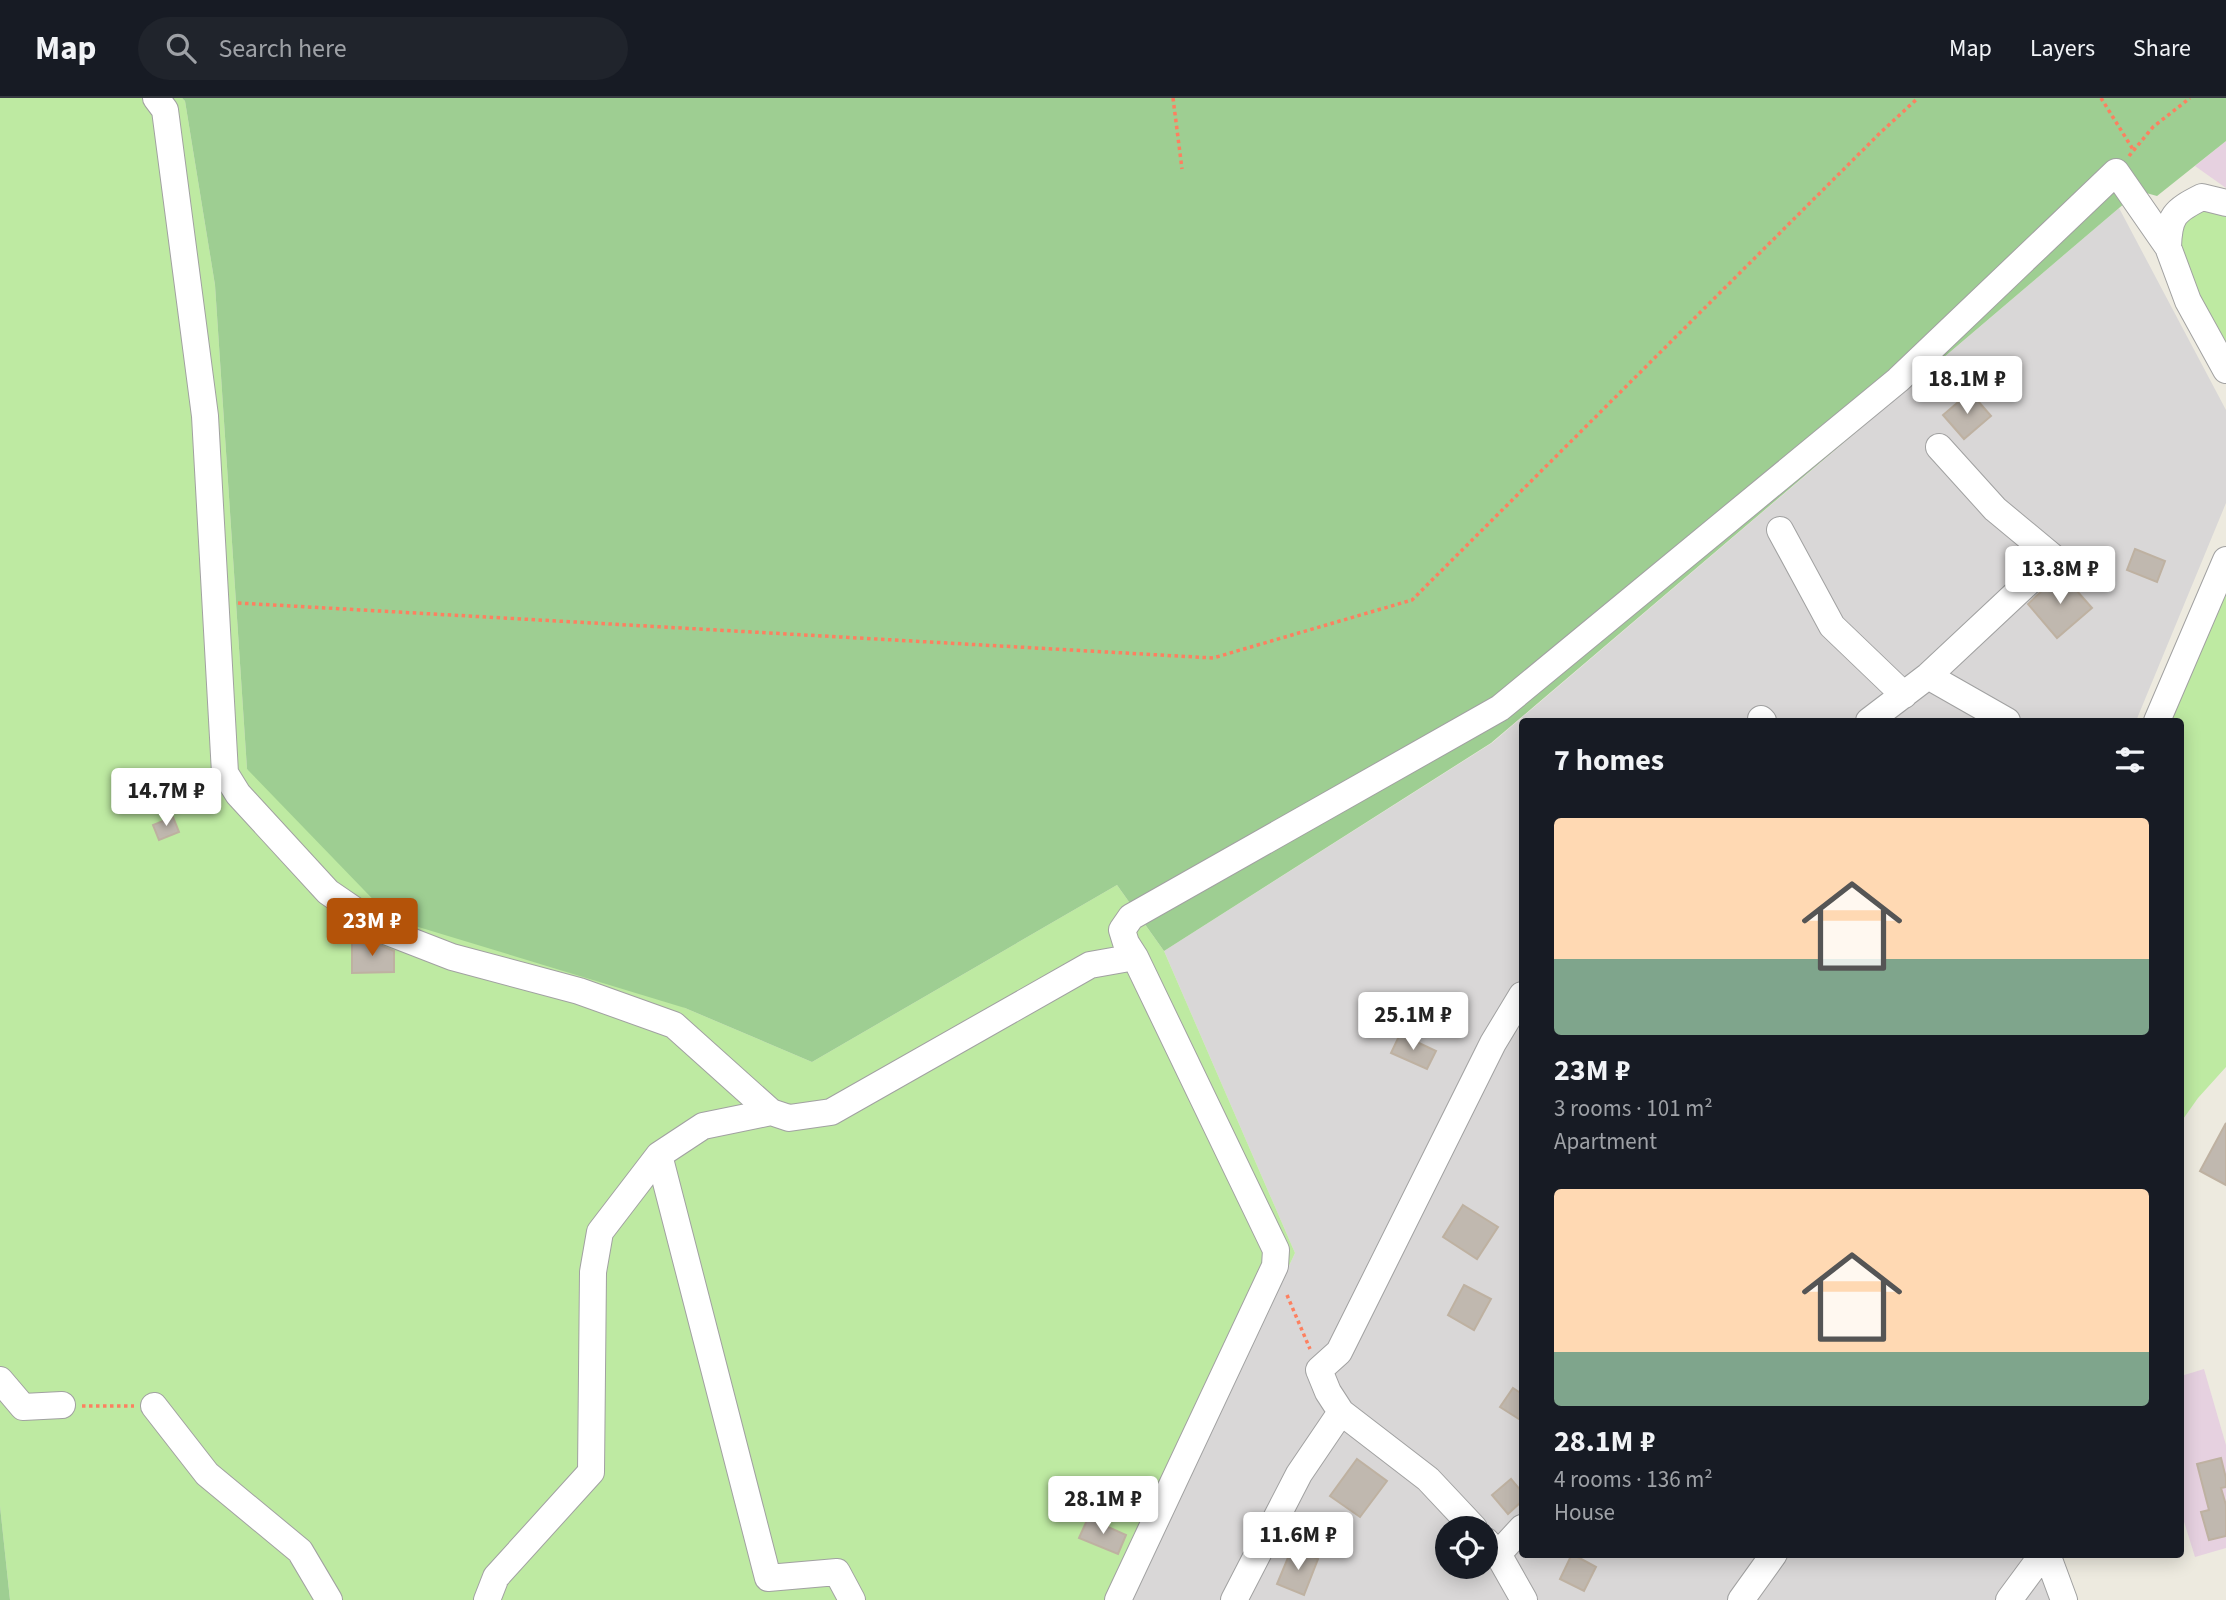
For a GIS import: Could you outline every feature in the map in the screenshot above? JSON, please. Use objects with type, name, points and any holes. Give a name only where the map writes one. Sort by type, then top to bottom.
[{"type":"street","points":[[156,98],[165,110],[205,416],[225,773],[238,794],[328,892],[385,931],[452,957],[579,990],[674,1025],[771,1112],[789,1118],[831,1112],[1090,965],[1135,957]]},
{"type":"street","points":[[1118,1600],[1275,1266],[1276,1250],[1126,943],[1122,930],[1131,917],[1500,708],[1898,380],[2116,173],[2168,247],[2188,302],[2226,370]]},
{"type":"street","points":[[2168,247],[2168,225],[2179,208],[2202,197],[2226,203]]},
{"type":"street","points":[[1872,718],[1928,676],[2054,558],[1995,509],[1939,447]]},
{"type":"street","points":[[1780,530],[1832,626],[1904,695]]},
{"type":"street","points":[[2158,718],[2226,560]]},
{"type":"street","points":[[1928,676],[2002,718]]},
{"type":"street","points":[[1463,1516],[1428,1479],[1341,1412],[1328,1392],[1319,1370],[1339,1352],[1493,1043],[1519,1000]]},
{"type":"street","points":[[487,1600],[496,1577],[591,1472],[593,1272],[600,1232],[659,1156],[703,1126],[771,1112]]},
{"type":"street","points":[[659,1156],[768,1578],[837,1572],[852,1600]]},
{"type":"street","points":[[0,1380],[23,1407],[62,1405]]},
{"type":"street","points":[[154,1406],[206,1474],[300,1551],[329,1600]]},
{"type":"street","points":[[1234,1600],[1300,1474],[1341,1412]]},
{"type":"street","points":[[1498,1543],[1519,1530]]},
{"type":"street","points":[[1498,1557],[1524,1600]]},
{"type":"street","points":[[1741,1600],[1771,1558]]},
{"type":"street","points":[[2009,1600],[2042,1558]]},
{"type":"street","points":[[2047,1558],[2064,1600]]},
{"type":"path","points":[[1173,98],[1182,169]]},
{"type":"path","points":[[215,601],[1213,658],[1385,608],[1412,600],[1918,98]]},
{"type":"path","points":[[2101,98],[2134,151]]},
{"type":"path","points":[[2116,173],[2153,127],[2190,98]]},
{"type":"path","points":[[1275,1266],[1319,1370]]},
{"type":"path","points":[[62,1405],[154,1406]]},
{"type":"shaded area","points":[[2226,141],[2226,188],[2195,166]]},
{"type":"shaded area","points":[[2119,208],[2226,410],[2226,503],[2137,718],[1521,718]]},
{"type":"shaded area","points":[[1519,720],[1519,1558],[2034,1558],[2050,1600],[1132,1600],[1295,1253],[1164,951],[1492,743]]},
{"type":"shaded area","points":[[2204,1369],[2226,1445],[2226,1548],[2195,1557],[2184,1522],[2184,1375]]},
{"type":"green space","points":[[0,98],[182,98],[185,101],[215,285],[247,769],[685,1008],[812,1062],[1117,885],[1164,951],[1295,1253],[1132,1600],[10,1600],[0,1506]]},
{"type":"green space","points":[[182,98],[2226,98],[2226,141],[2157,196],[2139,191],[1491,743],[1164,951],[1117,885],[812,1062],[685,1008],[392,919],[247,769],[215,285],[185,101]]},
{"type":"green space","points":[[2204,211],[2215,211],[2226,217],[2226,350],[2199,302],[2175,239],[2185,221]]},
{"type":"green space","points":[[2226,592],[2226,1067],[2184,1118],[2184,718],[2170,718]]},
{"type":"green space","points":[[0,1506],[10,1600],[0,1600]]},
{"type":"building","points":[[1970,392],[1991,416],[1964,439],[1943,415]]},
{"type":"building","points":[[2135,549],[2165,561],[2157,582],[2127,570]]},
{"type":"building","points":[[2061,573],[2092,608],[2057,638],[2028,604]]},
{"type":"building","points":[[173,817],[179,832],[159,840],[153,825]]},
{"type":"building","points":[[352,942],[373,942],[394,951],[394,972],[352,973]]},
{"type":"building","points":[[1400,1034],[1436,1051],[1427,1069],[1391,1053]]},
{"type":"building","points":[[2226,1123],[2226,1185],[2200,1171]]},
{"type":"building","points":[[1463,1205],[1498,1227],[1477,1259],[1443,1237]]},
{"type":"building","points":[[1464,1285],[1491,1299],[1474,1330],[1448,1315]]},
{"type":"building","points":[[1513,1388],[1519,1392],[1519,1419],[1500,1407]]},
{"type":"building","points":[[2221,1458],[2226,1478],[2226,1487],[2221,1488],[2226,1505],[2226,1536],[2209,1540],[2201,1512],[2209,1510],[2197,1464]]},
{"type":"building","points":[[1357,1459],[1387,1481],[1360,1517],[1330,1496]]},
{"type":"building","points":[[1511,1479],[1519,1488],[1519,1504],[1508,1514],[1492,1495]]},
{"type":"building","points":[[1088,1518],[1126,1535],[1118,1554],[1079,1538]]},
{"type":"building","points":[[1292,1548],[1318,1559],[1304,1595],[1277,1584]]},
{"type":"building","points":[[1570,1558],[1579,1558],[1596,1567],[1584,1591],[1560,1579]]}]
